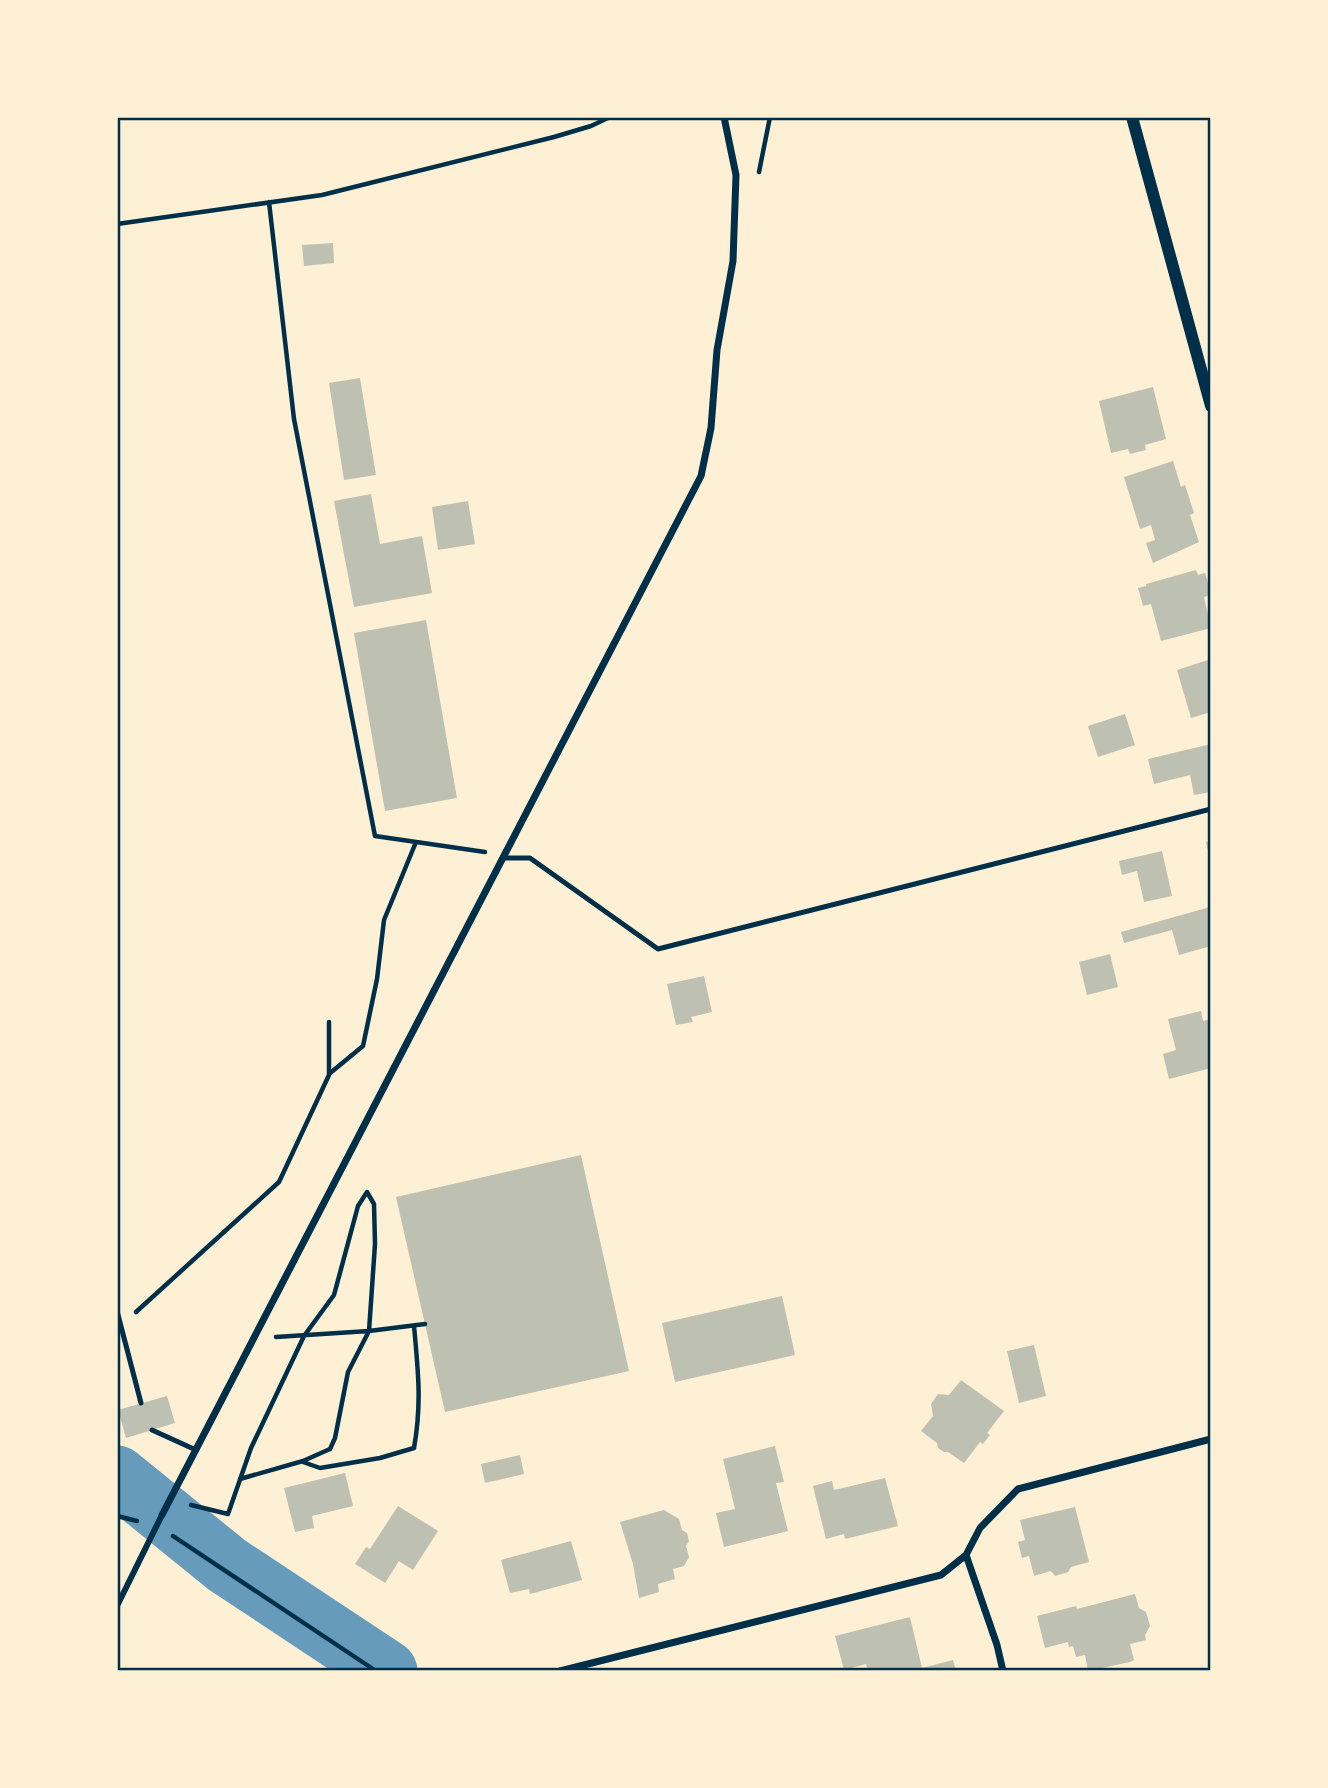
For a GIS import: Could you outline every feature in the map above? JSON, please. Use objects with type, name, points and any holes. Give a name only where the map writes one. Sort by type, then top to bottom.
[{"type":"street","points":[[117,1606],[701,476],[711,428],[717,350],[733,261],[736,175],[724,117]]},
{"type":"street","points":[[1132,117],[1211,406]]},
{"type":"street","points":[[560,1671],[941,1575],[966,1555],[980,1528],[1018,1489],[1211,1439]]},
{"type":"street","points":[[966,1555],[997,1645],[1003,1671]]},
{"type":"lane","points":[[503,858],[530,858],[658,949],[1211,809]]},
{"type":"lane","points":[[117,1311],[141,1403]]},
{"type":"lane","points":[[152,1430],[196,1450]]},
{"type":"path","points":[[117,223],[322,195],[554,137],[610,117]]},
{"type":"path","points":[[269,202],[294,419],[375,836],[482,850],[503,858]]},
{"type":"path","points":[[328,1075],[363,1046],[377,979],[384,920],[416,842]]},
{"type":"path","points":[[121,1326],[279,1182],[328,1075],[329,1022]]},
{"type":"path","points":[[169,1501],[228,1514],[240,1479],[252,1445],[304,1336],[334,1295],[358,1206],[367,1192],[374,1204],[375,1244],[369,1331],[348,1372],[335,1437],[330,1449],[303,1461],[240,1479]]},
{"type":"path","points":[[254,1338],[369,1331],[425,1324]]},
{"type":"path","points":[[303,1461],[320,1468],[380,1458],[414,1448],[419,1422],[419,1387],[414,1326]]},
{"type":"path","points":[[157,1525],[376,1671]]},
{"type":"building","points":[[333,243],[334,263],[304,266],[302,245]]},
{"type":"building","points":[[360,378],[376,475],[344,480],[329,383]]},
{"type":"building","points":[[1153,387],[1166,439],[1145,445],[1146,450],[1130,454],[1128,449],[1111,453],[1099,401]]},
{"type":"building","points":[[1173,461],[1181,487],[1185,485],[1194,513],[1190,515],[1199,542],[1153,563],[1146,543],[1155,540],[1151,525],[1140,529],[1124,477]]},
{"type":"building","points":[[371,494],[380,544],[422,536],[432,593],[354,607],[334,501]]},
{"type":"building","points":[[468,501],[475,544],[438,550],[432,507]]},
{"type":"building","points":[[1196,570],[1198,575],[1205,573],[1211,593],[1204,597],[1211,628],[1161,641],[1151,604],[1143,606],[1138,588]]},
{"type":"building","points":[[426,620],[457,798],[385,811],[354,633]]},
{"type":"building","points":[[1211,659],[1211,712],[1191,718],[1177,670]]},
{"type":"building","points":[[1125,714],[1135,745],[1098,757],[1088,726]]},
{"type":"building","points":[[1211,744],[1211,792],[1194,795],[1190,775],[1154,784],[1148,759]]},
{"type":"building","points":[[1211,841],[1211,859],[1210,859],[1206,842]]},
{"type":"building","points":[[1162,851],[1172,896],[1144,902],[1137,871],[1122,875],[1119,861]]},
{"type":"building","points":[[1210,907],[1211,946],[1179,955],[1172,930],[1124,943],[1121,932]]},
{"type":"building","points":[[1110,954],[1118,987],[1087,995],[1079,962]]},
{"type":"building","points":[[704,976],[712,1012],[691,1017],[693,1022],[676,1025],[667,984]]},
{"type":"building","points":[[1201,1011],[1203,1021],[1211,1019],[1211,1068],[1169,1079],[1163,1054],[1176,1050],[1168,1019]]},
{"type":"building","points":[[581,1155],[629,1371],[445,1412],[396,1197]]},
{"type":"building","points":[[782,1296],[795,1355],[675,1382],[662,1323]]},
{"type":"building","points":[[1034,1345],[1046,1396],[1019,1403],[1007,1351]]},
{"type":"building","points":[[961,1380],[1004,1411],[987,1433],[990,1435],[983,1444],[980,1442],[964,1463],[938,1448],[937,1443],[921,1431],[933,1416],[931,1404],[938,1394],[949,1395]]},
{"type":"building","points":[[167,1396],[175,1423],[126,1438],[118,1410]]},
{"type":"building","points":[[775,1446],[784,1482],[776,1483],[788,1531],[724,1547],[716,1513],[735,1509],[723,1459]]},
{"type":"building","points":[[520,1455],[524,1474],[485,1483],[481,1464]]},
{"type":"building","points":[[345,1473],[353,1506],[312,1516],[314,1528],[295,1532],[284,1488]]},
{"type":"building","points":[[885,1478],[898,1526],[845,1539],[844,1534],[826,1539],[813,1486],[832,1481],[834,1490]]},
{"type":"building","points":[[398,1506],[438,1531],[413,1570],[399,1561],[385,1583],[355,1564],[366,1547],[370,1549]]},
{"type":"building","points":[[1075,1507],[1089,1562],[1071,1567],[1068,1572],[1055,1576],[1051,1571],[1034,1576],[1029,1556],[1022,1558],[1018,1542],[1025,1540],[1020,1520]]},
{"type":"building","points":[[664,1510],[679,1519],[682,1530],[687,1533],[689,1557],[684,1566],[673,1569],[675,1579],[658,1584],[659,1592],[639,1598],[633,1564],[620,1522]]},
{"type":"building","points":[[571,1541],[582,1580],[530,1594],[529,1589],[510,1593],[501,1560]]},
{"type":"building","points":[[1135,1594],[1139,1608],[1146,1612],[1150,1626],[1145,1635],[1146,1640],[1130,1644],[1134,1660],[1088,1671],[1085,1655],[1076,1657],[1073,1646],[1069,1647],[1068,1642],[1045,1648],[1037,1616]]},
{"type":"building","points":[[910,1617],[922,1668],[953,1660],[956,1671],[868,1671],[866,1664],[844,1670],[835,1636]]},
{"type":"waterway","points":[[117,1476],[227,1565],[387,1671]]}]
